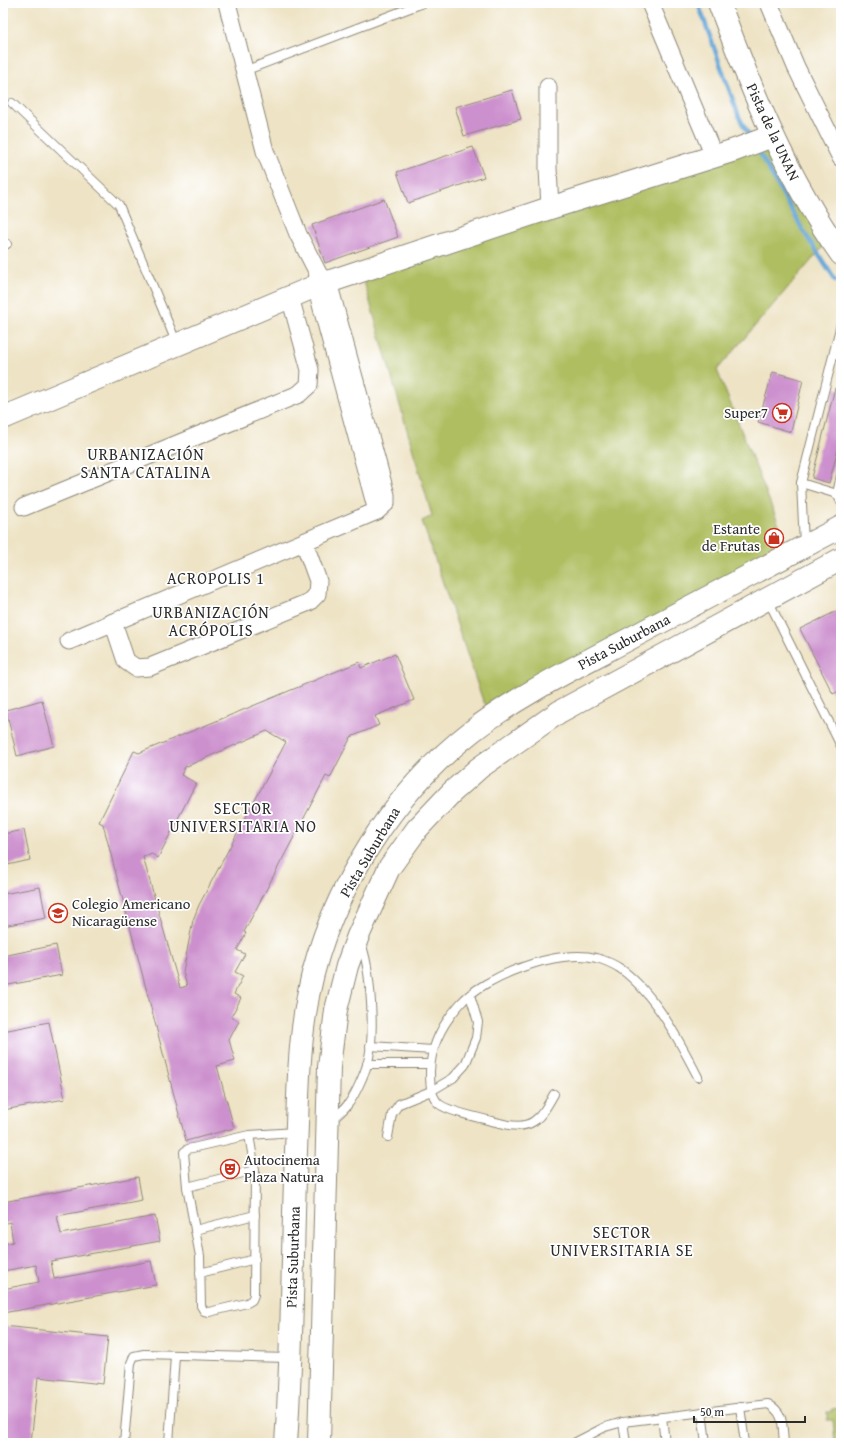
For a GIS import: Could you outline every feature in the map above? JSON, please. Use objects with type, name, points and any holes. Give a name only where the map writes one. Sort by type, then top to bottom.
[{"type":"main road","name":"Pista de la UNAN","points":[[719,3],[752,91],[744,146],[798,185],[841,254]]},
{"type":"main road","points":[[3,418],[290,297],[321,281],[744,146]]},
{"type":"main road","name":"Pista Suburbana","points":[[286,1443],[300,1063],[305,1012],[314,970],[328,927],[350,880],[396,808],[424,776],[470,733],[516,702],[569,671],[841,527]]},
{"type":"main road","name":"Pista Suburbana","points":[[319,1443],[329,1067],[336,1010],[347,966],[358,936],[389,868],[418,829],[451,793],[479,768],[559,712],[841,559]]},
{"type":"main road","points":[[291,1334],[296,1382],[293,1443]]},
{"type":"street","points":[[69,641],[377,511],[321,281],[298,234],[265,151],[227,3]]},
{"type":"street","points":[[650,3],[744,146]]},
{"type":"street","points":[[769,3],[796,67],[841,158]]},
{"type":"street","points":[[548,87],[548,168],[550,208]]},
{"type":"street","points":[[24,507],[299,394],[309,385],[310,370],[290,297]]},
{"type":"street","points":[[113,622],[126,661],[136,668],[150,667],[309,602],[317,594],[318,581],[304,542]]},
{"type":"lane","points":[[244,71],[423,3]]},
{"type":"lane","points":[[12,103],[119,205],[178,345]]},
{"type":"lane","points":[[804,546],[801,483],[841,324]]},
{"type":"lane","points":[[838,337],[841,345]]},
{"type":"lane","points":[[841,475],[837,494],[841,502]]},
{"type":"lane","points":[[801,483],[837,494]]},
{"type":"lane","points":[[768,599],[841,746]]},
{"type":"lane","points":[[328,1124],[349,1103],[367,1064],[370,1046],[371,995],[365,952],[358,936]]},
{"type":"lane","points":[[554,1094],[542,1117],[526,1126],[507,1125],[450,1110],[438,1104],[431,1091],[430,1064],[433,1050],[441,1030],[461,1003],[470,995],[482,986],[519,968],[564,957],[596,958],[621,969],[648,995],[683,1047],[698,1076]]},
{"type":"lane","points":[[388,1137],[392,1114],[399,1104],[431,1091],[453,1078],[465,1065],[476,1038],[478,1022],[470,995]]},
{"type":"lane","points":[[370,1046],[433,1050]]},
{"type":"lane","points":[[367,1064],[430,1064]]},
{"type":"lane","points":[[249,1135],[255,1170],[254,1295],[252,1300],[247,1303],[209,1312],[204,1311],[201,1306],[200,1256],[187,1187],[184,1152],[188,1149],[249,1135],[297,1132]]},
{"type":"lane","points":[[187,1187],[255,1170]]},
{"type":"lane","points":[[196,1230],[255,1215]]},
{"type":"lane","points":[[200,1273],[255,1259]]},
{"type":"lane","points":[[124,1443],[130,1363],[134,1356],[144,1354],[290,1358]]},
{"type":"lane","points":[[169,1443],[175,1356]]},
{"type":"lane","points":[[576,1443],[605,1427],[623,1422],[768,1404],[777,1409],[782,1418],[784,1443]]},
{"type":"lane","points":[[740,1407],[745,1443]]},
{"type":"lane","points":[[702,1412],[706,1443]]},
{"type":"lane","points":[[662,1417],[665,1443]]},
{"type":"lane","points":[[623,1422],[626,1443]]},
{"type":"green space","points":[[772,136],[823,247],[717,370],[787,545],[495,716],[483,701],[422,521],[432,516],[361,271]]},
{"type":"green space","points":[[841,1397],[841,1443],[835,1443],[833,1420],[827,1420],[827,1412],[832,1412],[832,1409],[839,1408],[839,1398]]},
{"type":"building","points":[[512,90],[521,119],[464,136],[455,107]]},
{"type":"building","points":[[473,147],[484,177],[408,203],[397,172]]},
{"type":"building","points":[[384,199],[398,237],[325,263],[312,225]]},
{"type":"building","points":[[773,372],[803,380],[791,432],[758,422]]},
{"type":"building","points":[[835,388],[841,390],[841,438],[829,483],[812,478]]},
{"type":"building","points":[[841,609],[841,690],[833,694],[800,629]]},
{"type":"building","points":[[395,654],[414,700],[375,716],[379,725],[351,737],[330,778],[326,776],[244,932],[246,933],[237,950],[245,954],[235,972],[243,976],[234,994],[241,998],[231,1017],[239,1021],[229,1040],[235,1061],[217,1066],[234,1128],[186,1141],[103,824],[99,822],[134,751],[139,753],[359,662],[361,668]],"holes":[[[267,731],[286,742],[199,905],[193,920],[183,972],[187,986],[180,988],[143,857],[152,854],[158,858],[196,783],[181,775],[185,767]]]},
{"type":"building","points":[[42,700],[54,746],[17,756],[6,710]]},
{"type":"building","points":[[24,830],[30,860],[3,866],[3,834]]},
{"type":"building","points":[[40,887],[46,918],[3,926],[3,894]]},
{"type":"building","points":[[56,945],[62,975],[3,986],[3,956]]},
{"type":"building","points":[[49,1022],[65,1099],[3,1110],[3,1031]]},
{"type":"building","points":[[4,1171],[5,1181],[3,1181],[3,1172]]},
{"type":"building","points":[[138,1177],[142,1200],[57,1216],[61,1234],[155,1216],[160,1241],[51,1261],[54,1279],[151,1261],[156,1285],[3,1313],[3,1289],[39,1282],[36,1265],[3,1271],[3,1244],[13,1242],[10,1222],[3,1224],[3,1202]]},
{"type":"building","points":[[3,1326],[108,1337],[103,1384],[38,1377],[31,1443],[3,1443]]},
{"type":"waterway","points":[[698,3],[739,117],[750,137]]},
{"type":"waterway","points":[[756,147],[804,232],[835,280]]},
{"type":"place","name":"Super7","points":[[782,413]]},
{"type":"place","name":"Estante de Frutas","points":[[774,538]]},
{"type":"place","name":"Colegio Americano Nicaragüense","points":[[58,913]]},
{"type":"place","name":"Autocinema Plaza Natura","points":[[230,1169]]},
{"type":"district","name":"URBANIZACIÓN SANTA CATALINA","points":[[146,463]]},
{"type":"district","name":"ACROPOLIS 1","points":[[216,578]]},
{"type":"district","name":"URBANIZACIÓN ACRÓPOLIS","points":[[211,621]]},
{"type":"district","name":"SECTOR UNIVERSITARIA NO","points":[[243,817]]},
{"type":"district","name":"SECTOR UNIVERSITARIA SE","points":[[622,1241]]}]
